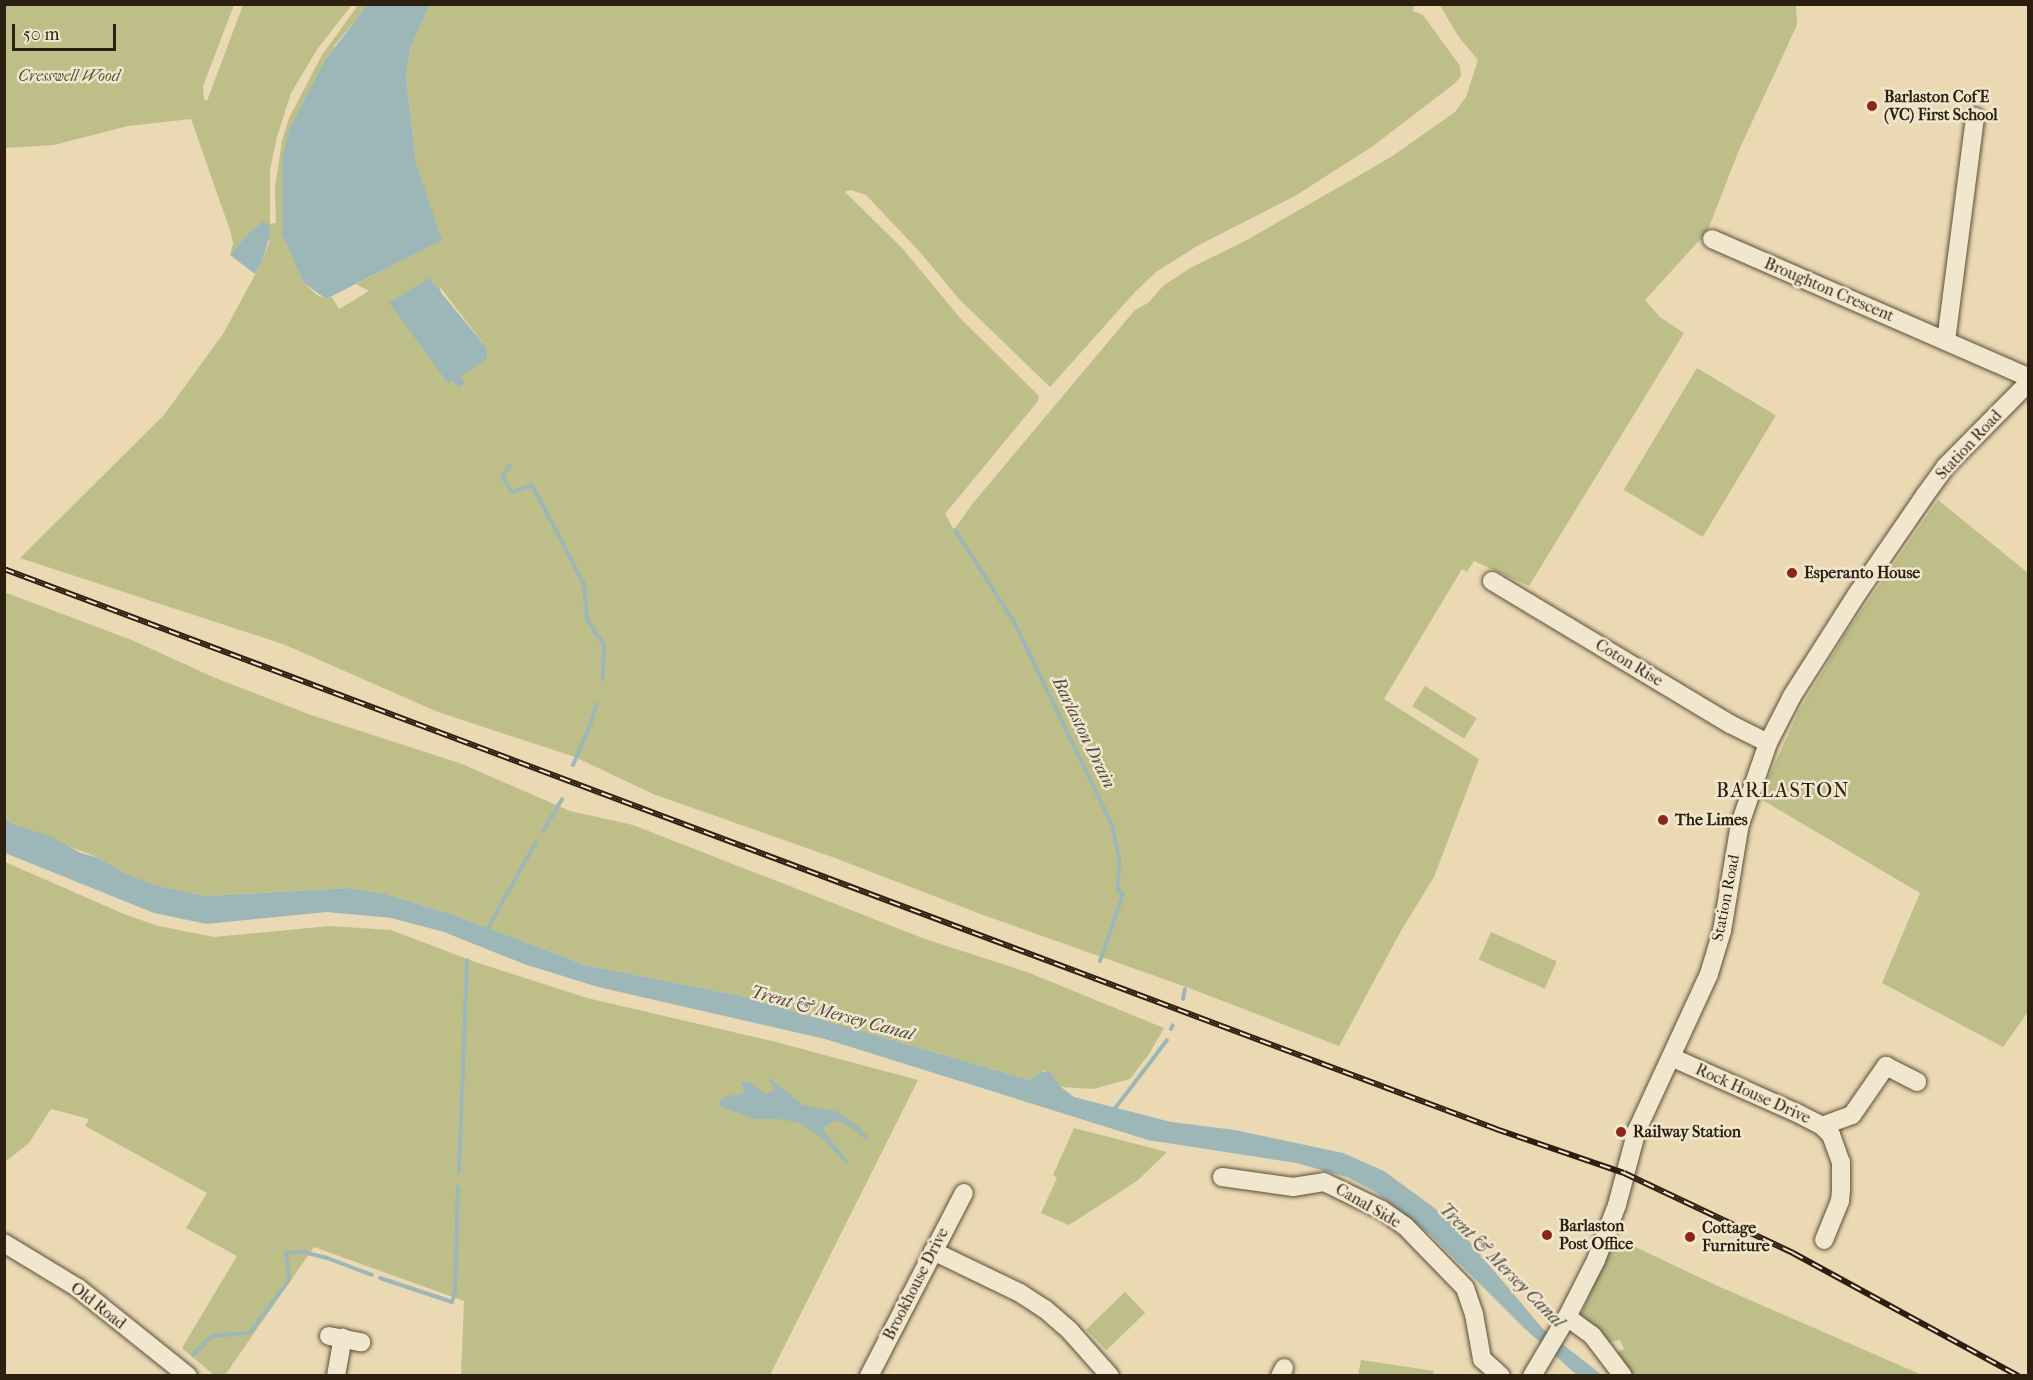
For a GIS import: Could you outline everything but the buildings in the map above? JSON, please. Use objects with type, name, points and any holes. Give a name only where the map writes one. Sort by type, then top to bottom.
[{"type":"street","points":[[1946,341],[1975,117]]},
{"type":"street","name":"Broughton Crescent","points":[[1712,239],[2028,377]]},
{"type":"street","name":"Station Road","points":[[1532,1376],[1567,1317],[1608,1230],[1637,1130],[1709,975],[1722,931],[1740,824],[1768,743],[1792,696],[1857,594],[1945,466],[2028,383]]},
{"type":"street","name":"Coton Rise","points":[[1492,581],[1730,724],[1768,743]]},
{"type":"street","name":"Rock House Drive","points":[[1671,1057],[1822,1126],[1831,1135],[1842,1175],[1840,1201],[1824,1240]]},
{"type":"street","points":[[1822,1126],[1852,1115],[1886,1066],[1917,1082]]},
{"type":"street","name":"Canal Side","points":[[1222,1177],[1293,1187],[1324,1182],[1382,1210],[1405,1226],[1465,1288],[1474,1314],[1482,1359],[1501,1376]]},
{"type":"street","name":"Brookhouse Drive","points":[[869,1376],[964,1193]]},
{"type":"street","name":"Old Road","points":[[4,1243],[78,1288],[188,1376]]},
{"type":"street","points":[[933,1251],[1020,1293],[1045,1309],[1070,1330],[1110,1376]]},
{"type":"street","points":[[1567,1317],[1592,1335],[1623,1376]]},
{"type":"street","points":[[336,1376],[344,1339]]},
{"type":"green space","name":"Cresswell Wood","points":[[4,5],[234,5],[203,86],[204,99],[207,101],[243,5],[352,5],[318,48],[291,93],[277,137],[270,170],[270,224],[276,223],[275,187],[282,141],[289,118],[322,55],[358,5],[368,5],[335,45],[284,186],[282,208],[304,283],[317,295],[326,299],[332,297],[339,309],[369,291],[356,284],[441,240],[416,162],[406,76],[411,46],[430,5],[1414,5],[1413,11],[1423,15],[1460,66],[1461,76],[1454,84],[1373,146],[1295,196],[1197,246],[1156,272],[1134,293],[1050,387],[960,300],[919,251],[866,195],[850,190],[845,192],[902,248],[961,319],[1039,396],[1038,401],[945,514],[954,530],[973,503],[1135,310],[1148,303],[1164,285],[1192,267],[1247,240],[1391,157],[1455,112],[1466,97],[1478,60],[1458,36],[1440,5],[1796,5],[1797,25],[1739,150],[1707,232],[1645,300],[1660,317],[1684,333],[1529,586],[1474,561],[1467,572],[1462,569],[1384,699],[1479,759],[1434,877],[1402,929],[1339,1046],[1192,989],[653,794],[575,757],[438,712],[283,644],[20,558],[164,415],[223,334],[262,262],[270,240],[230,255],[233,244],[231,233],[191,119],[128,126],[54,145],[5,148]],"holes":[[[440,287],[486,347],[488,358],[460,376],[459,387],[451,380]]]},
{"type":"green space","points":[[1697,368],[1776,415],[1703,537],[1624,490]]},
{"type":"green space","points":[[1938,500],[2028,573],[2028,1012],[2003,1047],[1882,983],[1920,893],[1759,798],[1799,711],[1846,633]]},
{"type":"green space","points":[[4,592],[134,641],[213,677],[311,715],[462,764],[570,811],[633,825],[925,939],[1027,972],[1164,1028],[1149,1054],[1130,1079],[1093,1089],[1061,1087],[1045,1070],[1030,1080],[737,995],[585,965],[454,915],[386,894],[349,888],[206,896],[153,885],[99,858],[12,824],[5,815]]},
{"type":"green space","points":[[1425,686],[1477,718],[1464,739],[1412,706]]},
{"type":"green space","points":[[5,862],[124,914],[158,926],[214,937],[330,926],[391,930],[475,962],[587,998],[772,1041],[918,1080],[770,1375],[461,1375],[464,1301],[314,1247],[225,1375],[214,1375],[182,1348],[237,1256],[186,1228],[207,1193],[85,1126],[89,1119],[51,1109],[29,1143],[5,1162]]},
{"type":"green space","points":[[1491,932],[1557,961],[1545,989],[1479,959]]},
{"type":"green space","points":[[1074,1128],[1167,1152],[1137,1181],[1069,1225],[1041,1213],[1057,1178],[1053,1175]]},
{"type":"green space","points":[[1614,1237],[1720,1287],[1922,1375],[1627,1375],[1613,1354],[1624,1349],[1620,1340],[1605,1343],[1581,1315]]},
{"type":"green space","points":[[1125,1292],[1145,1313],[1106,1350],[1086,1330]]},
{"type":"green space","points":[[1361,1360],[1434,1371],[1433,1375],[1358,1375]]},
{"type":"water","points":[[368,4],[430,5],[411,46],[406,76],[416,162],[442,240],[326,299],[304,283],[282,234],[282,160],[290,128],[326,59]]},
{"type":"water","points":[[264,221],[269,225],[271,232],[262,262],[255,274],[230,255],[251,231]]},
{"type":"water","points":[[429,278],[486,347],[488,358],[461,376],[464,383],[459,388],[451,380],[448,383],[389,303]]},
{"type":"water","points":[[4,815],[12,824],[50,836],[81,853],[99,858],[125,873],[154,885],[206,896],[349,888],[386,894],[454,915],[585,965],[737,995],[1030,1080],[1041,1072],[1049,1071],[1061,1087],[1074,1097],[1171,1122],[1235,1130],[1343,1153],[1384,1171],[1444,1215],[1456,1215],[1457,1227],[1543,1329],[1602,1375],[1577,1375],[1523,1327],[1431,1235],[1374,1191],[1347,1177],[1296,1163],[1148,1140],[825,1039],[598,987],[524,964],[444,932],[391,918],[327,912],[207,924],[154,913],[5,853]]},
{"type":"water","points":[[768,1077],[803,1105],[839,1112],[859,1127],[868,1137],[866,1141],[857,1131],[837,1120],[824,1127],[825,1132],[849,1163],[846,1164],[821,1137],[797,1122],[754,1119],[719,1106],[722,1099],[727,1096],[743,1094],[744,1088],[740,1081],[749,1082],[765,1094],[775,1090]]},
{"type":"waterway","points":[[510,466],[502,477],[512,492],[532,485],[584,584],[587,620],[604,645],[603,679]]},
{"type":"waterway","name":"Barlaston Drain","points":[[955,530],[1014,622],[1112,825],[1119,859],[1118,890],[1123,894],[1100,961]]},
{"type":"waterway","points":[[573,765],[597,704]]},
{"type":"waterway","points":[[543,831],[562,799]]},
{"type":"waterway","points":[[489,926],[536,842]]},
{"type":"waterway","points":[[459,1172],[467,960]]},
{"type":"waterway","points":[[1183,999],[1185,989]]},
{"type":"waterway","points":[[1171,1029],[1173,1025]]},
{"type":"waterway","points":[[1113,1111],[1167,1040]]},
{"type":"waterway","points":[[380,1278],[452,1302],[455,1293],[458,1187]]},
{"type":"waterway","points":[[193,1355],[212,1336],[249,1333],[252,1330],[289,1280],[286,1253],[303,1252],[327,1258],[372,1275]]},
{"type":"railway","points":[[4,569],[1496,1129],[1624,1173],[1793,1253],[2019,1376]]},
{"type":"place","name":"Barlaston CofE (VC) First School","points":[[1872,106]]},
{"type":"place","name":"Esperanto House","points":[[1792,573]]},
{"type":"place","name":"The Limes","points":[[1663,820]]},
{"type":"place","name":"Railway Station","points":[[1621,1132]]},
{"type":"place","name":"Barlaston Post Office","points":[[1547,1235]]},
{"type":"place","name":"Cottage Furniture","points":[[1690,1237]]},
{"type":"district","name":"BARLASTON","points":[[1783,790]]},
{"type":"water label","name":"Trent & Mersey Canal","points":[[832,1014]]},
{"type":"water label","name":"Trent & Mersey Canal","points":[[1501,1266]]}]
